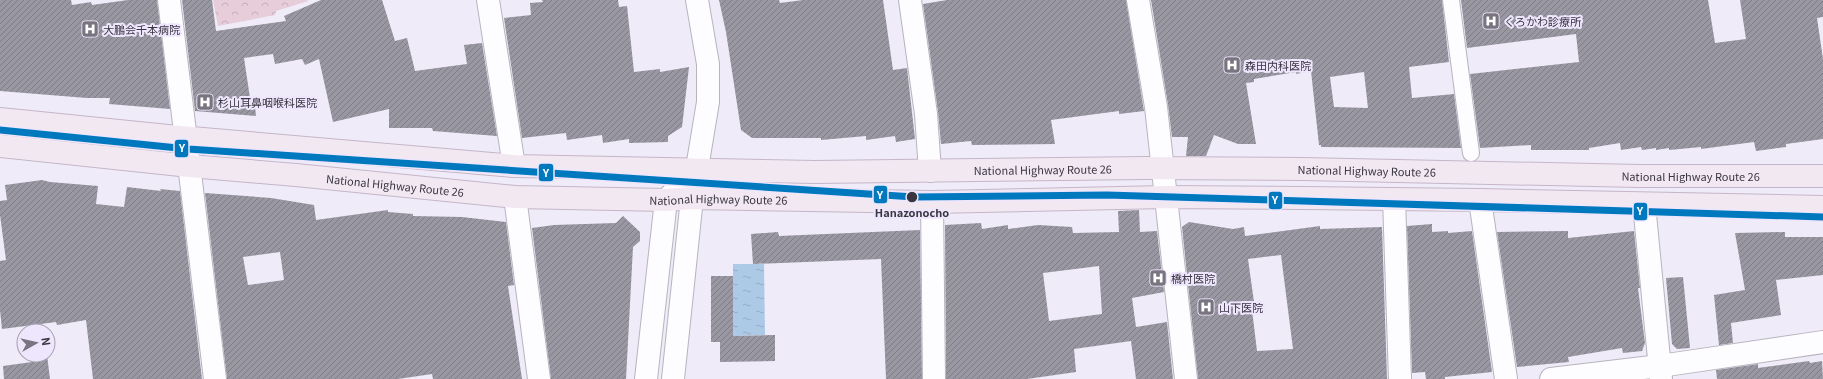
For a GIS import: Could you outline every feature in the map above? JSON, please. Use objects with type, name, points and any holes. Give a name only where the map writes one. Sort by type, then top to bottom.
[{"type":"highway","name":"National Highway Route 26","points":[[0,119],[514,166],[815,172],[1162,168],[1303,169],[1640,176],[1823,176]]},
{"type":"highway","name":"National Highway Route 26","points":[[0,146],[515,197],[932,202],[1165,197],[1480,200],[1823,207]]},
{"type":"street","points":[[169,0],[187,137],[196,228],[215,379]]},
{"type":"street","points":[[488,0],[514,166]]},
{"type":"street","points":[[673,379],[692,198],[707,109],[708,64],[697,0]]},
{"type":"street","points":[[910,0],[926,114],[930,171]]},
{"type":"street","points":[[1138,0],[1152,79],[1165,197],[1179,301],[1186,379]]},
{"type":"street","points":[[1451,0],[1470,153]]},
{"type":"street","points":[[646,379],[666,200],[696,169]]},
{"type":"street","points":[[515,197],[539,379]]},
{"type":"street","points":[[1394,199],[1400,379]]},
{"type":"street","points":[[1480,200],[1506,379]]},
{"type":"street","points":[[932,202],[934,379]]},
{"type":"street","points":[[1644,204],[1660,372]]},
{"type":"street","points":[[1551,379],[1660,372],[1823,342]]},
{"type":"green space","points":[[213,0],[308,1],[276,11],[275,15],[218,26]]},
{"type":"water","points":[[733,264],[764,264],[765,335],[733,336]]},
{"type":"building","points":[[0,0],[71,0],[72,5],[91,2],[92,5],[128,0],[157,0],[170,109],[109,104],[110,98],[87,98],[0,91]]},
{"type":"building","points":[[182,0],[212,0],[216,31],[286,21],[284,16],[321,0],[382,0],[395,41],[407,38],[415,71],[467,64],[464,45],[482,43],[497,136],[433,131],[432,128],[389,128],[389,109],[333,122],[319,59],[305,65],[302,59],[275,64],[273,54],[244,58],[250,98],[254,98],[256,116],[195,111]]},
{"type":"building","points":[[542,0],[618,0],[619,7],[627,6],[634,72],[660,69],[660,72],[689,67],[682,127],[668,136],[668,142],[629,143],[629,139],[603,143],[602,135],[567,140],[566,133],[522,138],[504,18],[531,15],[530,3],[543,2]]},
{"type":"building","points":[[719,0],[779,0],[780,3],[803,0],[883,0],[893,70],[907,68],[915,139],[896,142],[895,136],[866,140],[866,136],[821,140],[821,138],[752,138],[741,130],[726,32]]},
{"type":"building","points":[[947,0],[1126,0],[1144,111],[1119,114],[1119,111],[1051,120],[1055,144],[972,145],[971,141],[941,144],[923,4]]},
{"type":"building","points":[[1151,0],[1442,0],[1449,62],[1409,67],[1412,98],[1454,94],[1461,148],[1321,147],[1321,145],[1319,145],[1311,71],[1254,79],[1254,82],[1246,83],[1256,144],[1238,144],[1214,135],[1206,156],[1186,156],[1188,137],[1172,137]],"holes":[[[1364,72],[1368,108],[1334,107],[1330,77]]]},
{"type":"building","points":[[1461,0],[1708,0],[1715,43],[1746,39],[1740,0],[1823,0],[1823,17],[1817,18],[1823,59],[1823,139],[1786,144],[1786,147],[1756,151],[1754,142],[1701,149],[1701,147],[1669,150],[1669,148],[1656,150],[1656,148],[1642,150],[1641,147],[1621,150],[1620,143],[1589,148],[1589,150],[1531,150],[1531,145],[1480,148],[1470,74],[1579,62],[1576,34],[1467,48]]},
{"type":"building","points":[[42,180],[98,186],[96,204],[124,207],[127,187],[161,191],[160,189],[180,191],[202,379],[93,379],[86,320],[57,325],[56,322],[16,323],[16,327],[2,329],[0,310],[0,261],[6,260],[0,215],[0,201],[7,200],[5,185]]},
{"type":"building","points":[[205,193],[271,198],[314,205],[316,220],[388,210],[388,212],[413,214],[413,216],[462,217],[506,222],[514,285],[508,286],[522,379],[433,379],[432,374],[398,379],[227,379]],"holes":[[[280,252],[284,280],[248,285],[243,257]]]},
{"type":"building","points":[[1139,210],[1140,232],[1157,231],[1164,292],[1132,298],[1136,327],[1167,322],[1173,379],[1136,379],[1131,341],[1074,349],[1076,372],[1027,379],[946,379],[945,225],[981,223],[982,229],[1008,225],[1008,229],[1038,225],[1072,227],[1073,233],[1119,232],[1118,211]],"holes":[[[1099,266],[1102,314],[1049,321],[1043,273]]]},
{"type":"building","points":[[623,216],[640,232],[640,241],[633,247],[626,379],[551,379],[532,228],[554,225],[616,223]]},
{"type":"building","points":[[1189,222],[1233,229],[1244,227],[1245,236],[1320,226],[1320,229],[1382,227],[1387,379],[1198,379],[1182,227]],"holes":[[[1281,255],[1293,349],[1257,351],[1251,302],[1254,302],[1248,259]]]},
{"type":"building","points":[[1432,224],[1432,232],[1448,231],[1448,233],[1472,231],[1492,372],[1445,377],[1445,379],[1426,379],[1425,372],[1412,373],[1407,226]]},
{"type":"building","points":[[920,230],[922,379],[886,379],[881,259],[753,264],[751,234],[778,232],[779,236]]},
{"type":"building","points":[[1568,231],[1568,238],[1634,231],[1640,288],[1638,288],[1645,343],[1642,351],[1623,353],[1622,348],[1568,357],[1569,362],[1517,367],[1497,232]]},
{"type":"building","points":[[1785,232],[1785,237],[1823,237],[1823,275],[1776,280],[1781,315],[1731,323],[1733,343],[1719,345],[1714,295],[1745,290],[1735,233]]},
{"type":"building","points":[[711,276],[733,276],[733,336],[775,335],[775,361],[720,362],[720,342],[711,342]]},
{"type":"building","points":[[1683,277],[1690,348],[1677,349],[1672,344],[1666,278]]},
{"type":"building","points":[[1809,361],[1810,363],[1822,361],[1823,379],[1717,379],[1716,370],[1758,364],[1758,368]]},
{"type":"building","points":[[25,363],[48,363],[50,379],[4,379],[3,366]]},
{"type":"transit line","name":"Y","points":[[0,130],[188,149],[914,197],[1107,195],[1823,217]]},
{"type":"place","name":"くろかわ診療所","points":[[1491,21]]},
{"type":"place","name":"大鵬会千本病院","points":[[90,29]]},
{"type":"place","name":"森田内科医院","points":[[1232,65]]},
{"type":"place","name":"杉山耳鼻咽喉科医院","points":[[205,102]]},
{"type":"place","name":"Hanazonocho","points":[[912,197]]},
{"type":"place","name":"橋村医院","points":[[1158,278]]},
{"type":"place","name":"山下医院","points":[[1206,307]]}]
